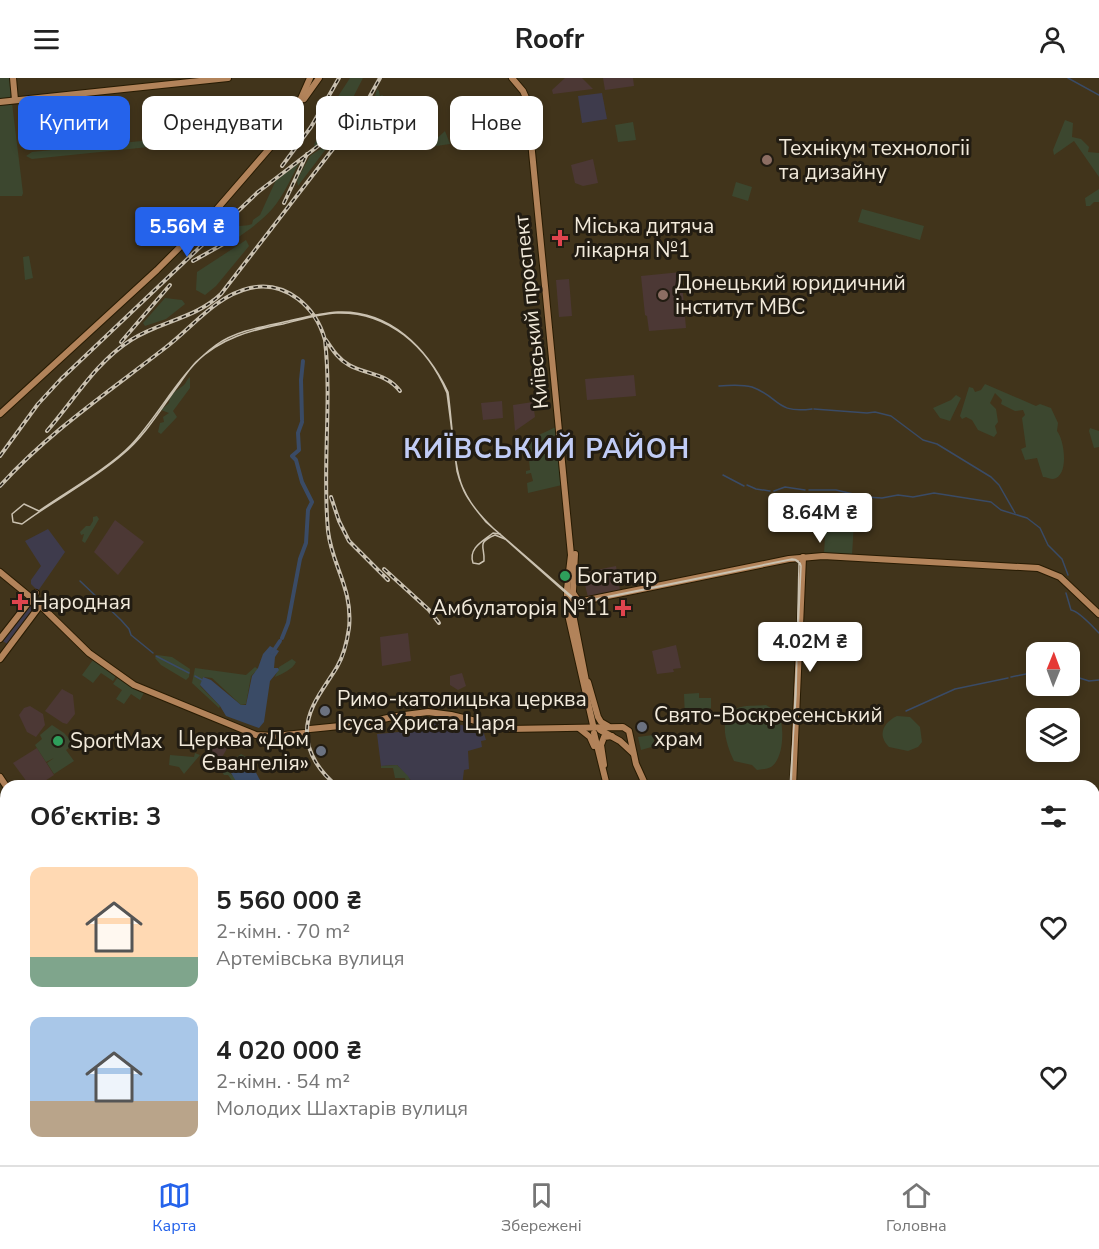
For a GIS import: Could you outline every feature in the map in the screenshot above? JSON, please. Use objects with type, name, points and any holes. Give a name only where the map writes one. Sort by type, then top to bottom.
[{"type":"main road","points":[[14,78],[15,100]]},
{"type":"main road","points":[[0,102],[228,78]]},
{"type":"main road","points":[[302,96],[310,78]]},
{"type":"main road","points":[[304,99],[319,78]]},
{"type":"main road","name":"Київський проспект","points":[[512,78],[527,100],[573,558],[568,620],[584,679]]},
{"type":"main road","name":"Київський проспект","points":[[517,78],[531,98],[539,205]]},
{"type":"main road","points":[[0,414],[187,241],[269,150]]},
{"type":"main road","points":[[572,609],[576,604],[584,602],[801,558]]},
{"type":"main road","points":[[791,780],[801,558]]},
{"type":"main road","points":[[570,592],[583,601],[801,558],[1028,569],[1054,575],[1099,616]]},
{"type":"main road","points":[[0,571],[23,589],[42,597],[39,606],[0,659]]},
{"type":"main road","points":[[23,589],[28,597],[26,603]]},
{"type":"main road","points":[[570,592],[584,602]]},
{"type":"main road","name":"Київський проспект","points":[[570,592],[594,725]]},
{"type":"main road","points":[[8,648],[0,641],[34,595]]},
{"type":"main road","points":[[39,606],[40,610],[48,612],[89,652],[146,691],[256,735],[275,736],[349,727],[397,716],[435,712],[509,729],[627,728],[634,757]]},
{"type":"main road","points":[[39,606],[91,650],[140,685],[256,732],[307,731]]},
{"type":"main road","points":[[584,679],[598,717],[603,723],[615,727]]},
{"type":"main road","points":[[582,728],[588,717],[584,679]]},
{"type":"main road","points":[[611,735],[610,730],[615,727]]},
{"type":"main road","points":[[582,728],[602,730],[629,748],[644,780]]},
{"type":"main road","points":[[582,728],[590,737],[598,763],[603,765]]},
{"type":"main road","points":[[595,733],[606,780]]},
{"type":"main road","points":[[603,765],[602,741],[604,737],[611,735]]},
{"type":"main road","points":[[620,741],[627,740],[630,736]]},
{"type":"shaded area","points":[[565,78],[582,78],[593,89],[553,94],[552,90]]},
{"type":"shaded area","points":[[603,78],[633,78],[634,86],[605,90]]},
{"type":"shaded area","points":[[602,93],[607,119],[582,123],[578,96]]},
{"type":"shaded area","points":[[593,159],[598,183],[583,186],[575,183],[571,165]]},
{"type":"shaded area","name":"Донецький юридичний інститут МВС","points":[[681,272],[686,328],[649,331],[641,276]]},
{"type":"shaded area","points":[[569,279],[572,316],[559,317],[556,280]]},
{"type":"shaded area","points":[[634,375],[636,396],[587,400],[585,379]]},
{"type":"shaded area","points":[[502,401],[503,418],[483,420],[481,403]]},
{"type":"shaded area","points":[[533,402],[535,417],[515,431],[513,405]]},
{"type":"shaded area","points":[[115,520],[144,542],[118,575],[94,552]]},
{"type":"shaded area","points":[[48,529],[65,552],[38,591],[31,584],[31,580],[41,566],[25,541]]},
{"type":"shaded area","points":[[616,566],[620,590],[588,597],[582,573]]},
{"type":"shaded area","points":[[28,604],[35,609],[9,645],[1,640]]},
{"type":"shaded area","points":[[408,633],[411,661],[382,666],[380,637]]},
{"type":"shaded area","points":[[676,645],[681,668],[673,669],[674,672],[657,674],[652,651]]},
{"type":"shaded area","points":[[462,673],[466,686],[458,690],[450,685],[450,676]]},
{"type":"shaded area","points":[[62,689],[73,695],[75,714],[67,724],[45,711]]},
{"type":"shaded area","points":[[30,706],[43,714],[45,725],[36,737],[27,732],[19,715],[24,708]]},
{"type":"shaded area","points":[[411,719],[413,725],[429,722],[482,727],[486,740],[481,741],[482,747],[468,751],[469,769],[464,770],[463,780],[411,780],[397,765],[381,766],[377,734],[399,732],[399,728],[408,728],[407,720]]},
{"type":"shaded area","points":[[218,733],[230,743],[220,761],[216,761],[208,756]]},
{"type":"shaded area","points":[[37,748],[54,775],[46,780],[26,780],[13,763]]},
{"type":"green space","points":[[0,78],[10,78],[12,92],[10,97],[0,99]]},
{"type":"green space","points":[[350,78],[363,78],[354,96],[338,96]]},
{"type":"green space","points":[[12,103],[23,193],[22,196],[0,196],[0,105]]},
{"type":"green space","points":[[1065,120],[1073,123],[1072,137],[1081,139],[1089,147],[1088,152],[1099,153],[1099,177],[1074,141],[1054,155],[1053,150]]},
{"type":"green space","points":[[633,122],[636,140],[618,142],[615,125]]},
{"type":"green space","points":[[445,131],[450,144],[438,146],[438,137]]},
{"type":"green space","points":[[142,141],[142,148],[130,149],[130,142]]},
{"type":"green space","points":[[120,150],[32,159],[26,156],[32,152]]},
{"type":"green space","points":[[319,150],[325,150],[298,186],[297,180],[310,156]]},
{"type":"green space","points":[[299,163],[281,198],[264,217],[233,241],[229,237],[231,234],[229,232],[208,246],[224,229],[252,224],[253,220],[260,215],[276,180]]},
{"type":"green space","points":[[736,182],[752,187],[748,201],[732,196]]},
{"type":"green space","points":[[1099,189],[1099,202],[1086,206],[1085,198]]},
{"type":"green space","points":[[862,209],[924,226],[920,240],[858,222]]},
{"type":"green space","points":[[246,240],[249,246],[216,286],[205,295],[196,290],[197,272]]},
{"type":"green space","points":[[29,256],[33,278],[25,280],[23,257]]},
{"type":"green space","points":[[165,298],[182,300],[185,304],[166,319],[145,326],[143,323]]},
{"type":"green space","points":[[190,377],[190,388],[173,411],[177,417],[161,434],[158,432],[160,423],[164,422],[163,417],[169,413],[161,410],[169,403],[172,394]]},
{"type":"green space","points":[[985,384],[1036,406],[1040,404],[1051,408],[1058,423],[1057,431],[1062,441],[1064,457],[1064,465],[1058,476],[1053,479],[1043,477],[1037,458],[1025,460],[1021,449],[1026,447],[1023,410],[1015,411],[1001,404],[1002,400],[995,393],[990,403],[996,409],[998,422],[995,426],[997,433],[994,437],[978,430],[972,420],[966,417],[962,419],[960,416],[969,387],[975,392],[981,390]]},
{"type":"green space","points":[[956,395],[961,398],[950,421],[940,418],[933,408],[951,400]]},
{"type":"green space","points":[[556,427],[562,485],[528,493],[527,483],[533,481],[531,473],[526,474],[526,471],[530,470],[529,460],[525,460],[524,454],[519,452],[528,440]]},
{"type":"green space","points":[[1090,428],[1099,431],[1099,447],[1094,448]]},
{"type":"green space","points":[[97,516],[99,519],[85,543],[82,541],[84,534],[81,535],[80,532],[86,526],[90,526],[93,517]]},
{"type":"green space","points":[[826,520],[854,522],[852,555],[824,553]]},
{"type":"green space","points":[[157,655],[172,657],[190,669],[189,677],[186,680],[161,665],[155,658]]},
{"type":"green space","points":[[292,659],[296,662],[292,667],[275,677],[279,667]]},
{"type":"green space","points":[[93,660],[116,676],[113,681],[101,673],[93,683],[82,675]]},
{"type":"green space","points":[[255,667],[258,669],[251,676],[246,704],[241,705],[212,678],[203,677],[200,686],[220,706],[219,708],[192,683],[195,668],[246,675]]},
{"type":"green space","points":[[118,677],[144,693],[140,700],[131,694],[124,704],[116,699],[122,690],[113,684]]},
{"type":"green space","points":[[699,693],[699,698],[711,698],[711,708],[685,719],[684,694]]},
{"type":"green space","points":[[766,705],[775,710],[780,718],[781,750],[779,757],[770,768],[757,770],[752,765],[734,761],[726,740],[725,725],[731,712],[737,708]]},
{"type":"green space","points":[[897,716],[910,717],[920,727],[922,742],[918,747],[908,751],[889,747],[885,743],[883,730],[888,722]]},
{"type":"green space","points":[[52,725],[74,744],[66,750],[74,761],[54,774],[47,763],[54,758],[46,762],[35,745],[42,739],[40,735]]},
{"type":"green space","points":[[653,735],[655,746],[641,750],[638,737]]},
{"type":"green space","points":[[195,753],[200,755],[184,774],[179,767],[169,765],[170,755],[194,757]]},
{"type":"green space","points":[[241,754],[251,760],[232,764],[229,772],[237,780],[232,780],[220,769],[216,772],[209,765],[218,762],[224,764],[228,759],[232,761]]},
{"type":"green space","points":[[397,765],[410,780],[395,778],[393,768],[381,768],[381,766]]},
{"type":"water","points":[[270,646],[279,651],[275,657],[274,668],[279,670],[270,681],[264,722],[259,728],[226,716],[220,706],[200,685],[203,677],[211,680],[241,705],[246,705],[252,676],[263,654]]},
{"type":"water","points":[[245,759],[251,763],[260,780],[235,780],[231,773],[231,764]]},
{"type":"waterway","points":[[1068,78],[1099,95]]},
{"type":"waterway","points":[[302,420],[303,361]]},
{"type":"waterway","points":[[719,386],[752,387],[784,407],[800,410],[812,409]]},
{"type":"waterway","points":[[814,409],[875,412],[891,416],[923,440],[937,444],[991,477],[999,485],[1015,513]]},
{"type":"waterway","points":[[282,638],[288,623],[300,559],[306,543],[308,510],[312,502],[302,482],[296,460],[292,456],[299,450],[298,433],[302,422]]},
{"type":"waterway","points":[[723,475],[744,486]]},
{"type":"waterway","points":[[747,485],[770,491]]},
{"type":"waterway","points":[[774,491],[785,487],[805,490]]},
{"type":"waterway","points":[[809,490],[836,490],[882,498],[898,495],[913,497],[934,493],[991,502],[1001,510],[1027,518],[1040,528],[1048,545],[1062,559],[1068,575]]},
{"type":"waterway","points":[[80,581],[121,620],[131,635],[153,653]]},
{"type":"waterway","points":[[1066,593],[1071,610],[1082,616],[1099,633]]},
{"type":"waterway","points":[[272,653],[280,641]]},
{"type":"waterway","points":[[156,656],[189,673]]},
{"type":"waterway","points":[[1011,677],[1026,674]]},
{"type":"waterway","points":[[195,676],[202,680]]},
{"type":"waterway","points":[[906,711],[955,689],[1008,678]]},
{"type":"waterway","points":[[1080,678],[1089,681],[1099,680]]},
{"type":"tunnel","points":[[304,733],[311,732]]},
{"type":"tram line","points":[[198,360],[216,345],[240,333],[324,313],[338,312],[374,317],[390,325],[405,335],[429,361]]},
{"type":"tram line","points":[[198,360],[237,336],[259,329],[336,313],[373,318],[389,325],[404,335],[429,361]]},
{"type":"tram line","points":[[192,367],[198,360]]},
{"type":"tram line","points":[[192,367],[198,360]]},
{"type":"tram line","points":[[429,361],[439,376]]},
{"type":"tram line","points":[[189,371],[192,367]]},
{"type":"tram line","points":[[189,371],[192,367]]},
{"type":"tram line","points":[[189,371],[146,430],[131,446],[111,464],[22,524],[13,522],[12,514],[24,504],[39,511],[122,454],[142,433],[189,371]]},
{"type":"tram line","points":[[439,376],[447,393],[452,436]]},
{"type":"tram line","points":[[439,376],[448,392],[452,436]]},
{"type":"tram line","points":[[452,436],[456,465]]},
{"type":"tram line","points":[[452,436],[456,465]]},
{"type":"tram line","points":[[456,465],[458,476]]},
{"type":"tram line","points":[[456,465],[458,476]]},
{"type":"tram line","points":[[458,476],[471,503]]},
{"type":"tram line","points":[[458,476],[471,503]]},
{"type":"tram line","points":[[471,503],[484,520]]},
{"type":"tram line","points":[[471,503],[484,520]]},
{"type":"tram line","points":[[487,522],[576,602],[580,603],[795,560]]},
{"type":"tram line","points":[[487,522],[581,602],[795,560]]},
{"type":"tram line","points":[[500,534],[493,533],[477,545],[473,553],[473,563],[479,564],[484,561],[483,543],[485,540],[495,535],[505,539]]},
{"type":"tram line","points":[[795,560],[799,563],[797,657]]},
{"type":"tram line","points":[[795,560],[801,566],[797,657]]},
{"type":"tram line","points":[[793,737],[797,657]]},
{"type":"tram line","points":[[793,737],[797,657]]},
{"type":"tram line","points":[[790,780],[793,737]]},
{"type":"tram line","points":[[791,780],[793,737]]},
{"type":"railway","points":[[282,166],[311,127],[339,78]]},
{"type":"railway","points":[[47,431],[96,370],[118,349],[154,328],[189,315],[221,294],[360,114],[380,78]]},
{"type":"railway","points":[[0,456],[38,404],[61,379],[258,192],[316,148]]},
{"type":"railway","points":[[284,203],[307,154]]},
{"type":"railway","points":[[193,261],[227,242]]},
{"type":"railway","points":[[121,342],[170,285]]},
{"type":"railway","points":[[0,486],[58,430],[226,298],[250,288],[263,287],[276,288],[298,299],[315,317],[325,340],[328,388],[326,483],[328,531],[345,589],[349,614],[349,628],[342,658],[313,706],[307,733],[312,756],[331,780]]},
{"type":"railway","points":[[326,340],[345,363],[389,381],[400,391]]},
{"type":"railway","points":[[331,497],[349,541],[388,580]]},
{"type":"railway","points":[[384,569],[429,610],[439,623]]},
{"type":"place","name":"Технікум технологіі та дизайну","points":[[767,160]]},
{"type":"place","name":"Міська дитяча лікарня №1","points":[[560,238]]},
{"type":"place","name":"Донецький юридичний інститут МВС","points":[[663,295]]},
{"type":"place","name":"Богатир","points":[[565,576]]},
{"type":"place","name":"Народная","points":[[20,602]]},
{"type":"place","name":"Амбулаторія №11","points":[[623,608]]},
{"type":"place","name":"Римо-католицька церква Ісуса Христа Царя","points":[[325,711]]},
{"type":"place","name":"Свято-Воскресенський храм","points":[[642,727]]},
{"type":"place","name":"SportMax","points":[[58,741]]},
{"type":"place","name":"Церква «Дом Євангелія»","points":[[321,751]]},
{"type":"district","name":"КИЇВСЬКИЙ РАЙОН","points":[[547,449]]}]
